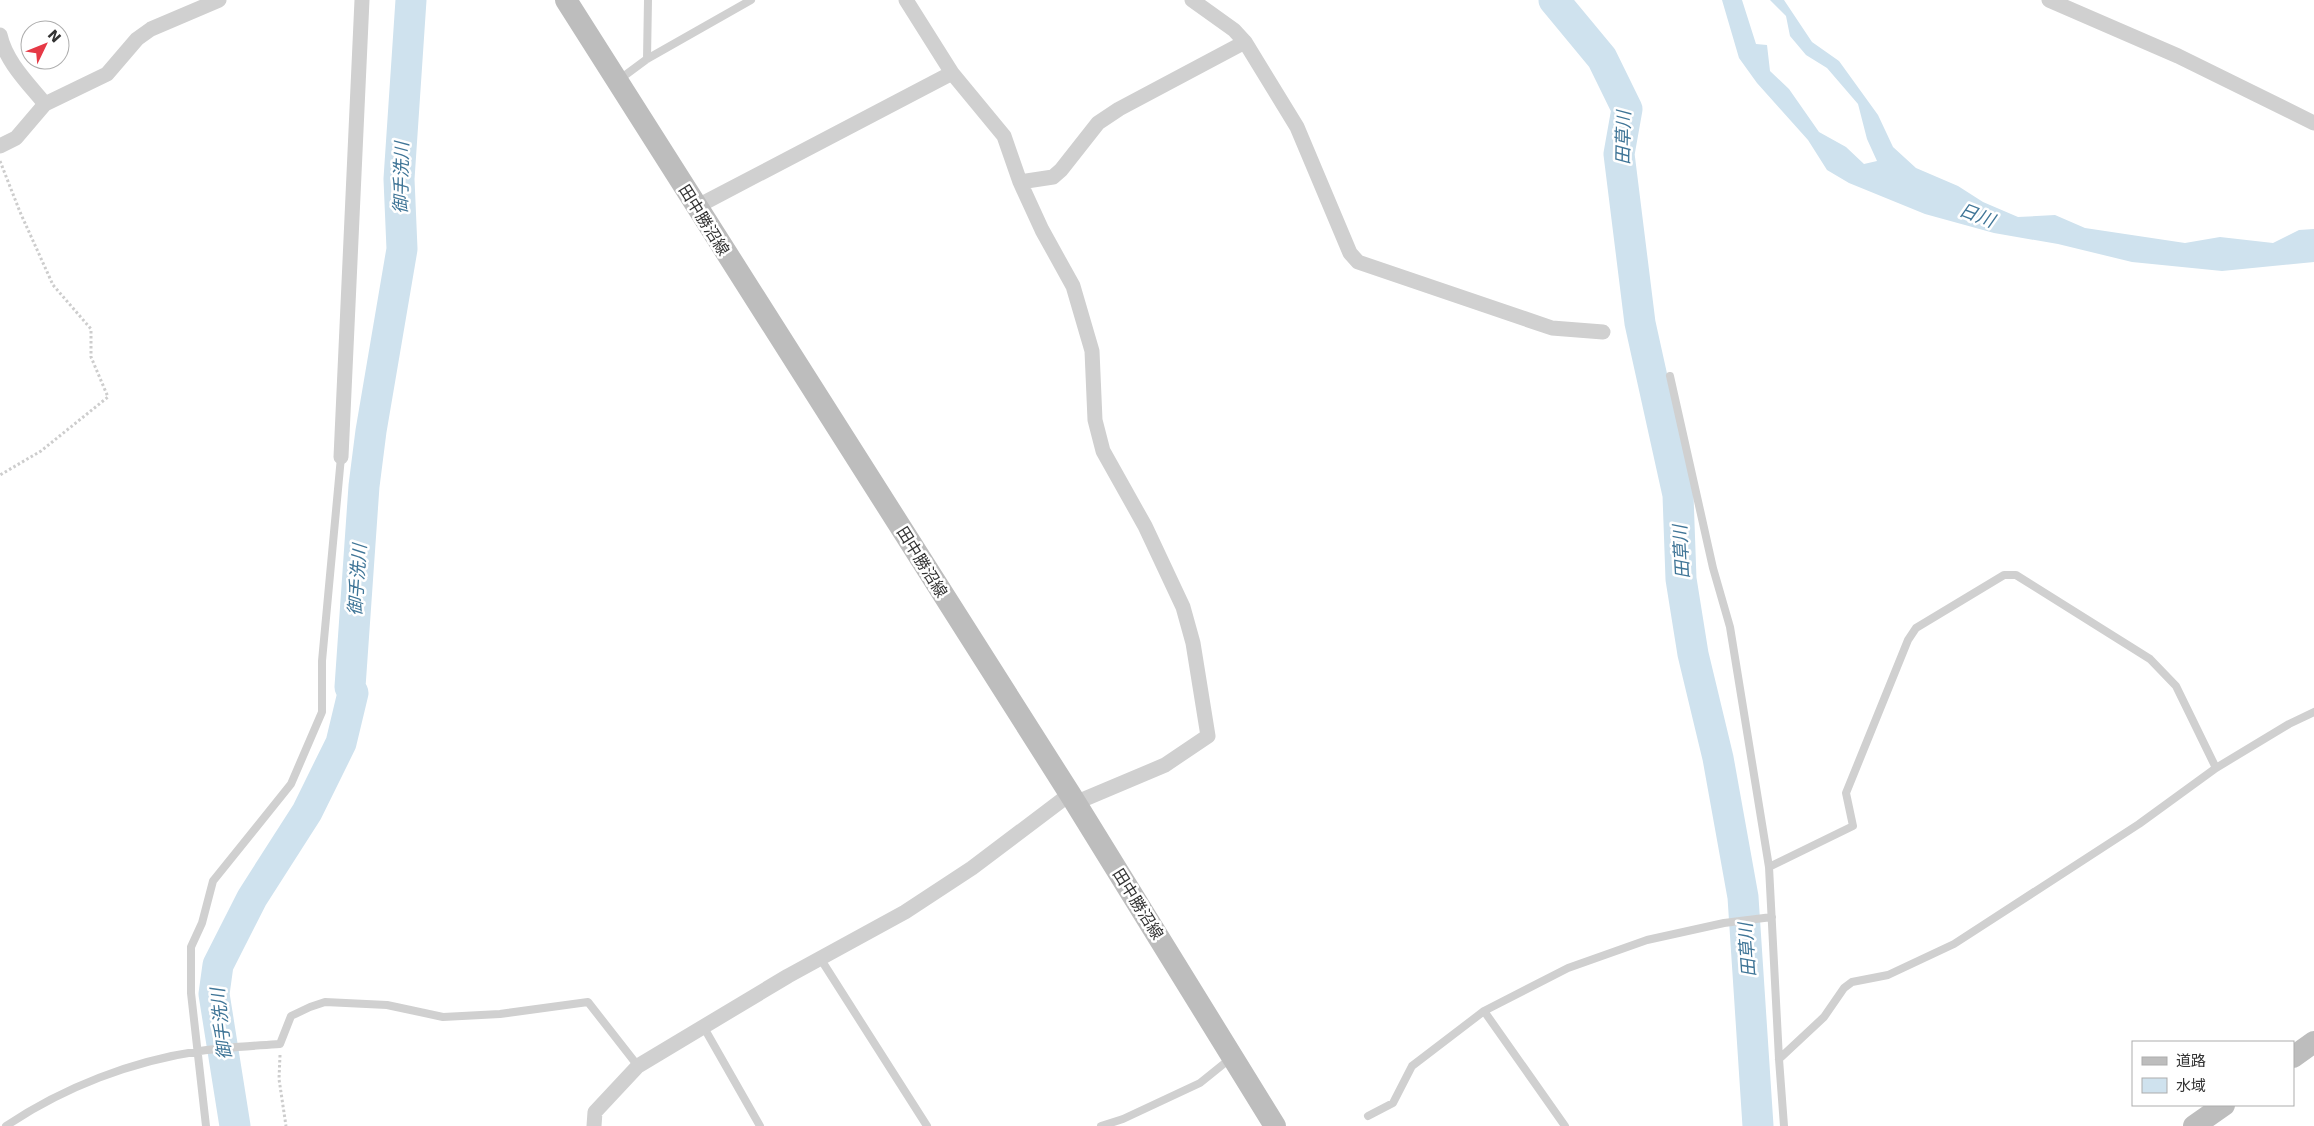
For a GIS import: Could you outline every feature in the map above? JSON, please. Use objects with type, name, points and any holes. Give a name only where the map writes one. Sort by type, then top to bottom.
[{"type":"main road","name":"田中勝沼線","points":[[566,0],[1072,799],[1275,1126]]},
{"type":"main road","points":[[2294,1056],[2314,1042]]},
{"type":"main road","points":[[2194,1126],[2223,1106]]},
{"type":"street","points":[[0,146],[16,138],[45,104],[107,74],[137,39],[150,29],[194,5],[218,0]]},
{"type":"street","points":[[341,457],[362,0]]},
{"type":"street","points":[[594,1126],[595,1112],[638,1066],[703,1026],[920,902],[1072,799],[1165,765],[1208,736],[1193,643],[1182,607],[1144,526],[1103,451],[1095,420],[1092,350],[1073,286],[1042,230],[1020,182],[1004,136],[952,73],[906,0]]},
{"type":"street","points":[[1192,0],[1234,30],[1245,42],[1297,127],[1350,253],[1358,262],[1552,328],[1603,332]]},
{"type":"street","points":[[2049,0],[2178,56],[2314,123]]},
{"type":"street","points":[[0,35],[2,45],[12,64],[45,104]]},
{"type":"street","points":[[1020,182],[1053,177],[1061,170],[1098,123],[1119,108],[1245,42]]},
{"type":"street","points":[[696,207],[952,73]]},
{"type":"lane","points":[[647,59],[648,0]]},
{"type":"lane","points":[[616,81],[647,59],[751,0]]},
{"type":"lane","points":[[1670,376],[1713,568],[1730,627],[1769,867],[1769,917],[1784,1126]]},
{"type":"lane","points":[[206,1126],[200,1051],[191,993],[191,947],[202,923],[213,881],[291,784],[322,712],[322,661],[341,457]]},
{"type":"lane","points":[[1769,867],[1853,826],[1846,793],[1908,640],[1916,628],[2004,575],[2016,574],[2150,659],[2176,686],[2216,768]]},
{"type":"lane","points":[[1779,1059],[1824,1017],[1844,988],[1852,982],[1888,975],[1954,944],[2138,824],[2216,768],[2289,724],[2314,712]]},
{"type":"lane","points":[[1368,1116],[1393,1102],[1412,1066],[1484,1011],[1568,968],[1647,940],[1724,923],[1769,917]]},
{"type":"lane","points":[[820,958],[927,1126]]},
{"type":"lane","points":[[6,1126],[77,1086],[151,1060],[200,1051],[280,1044],[291,1016],[326,1002],[387,1005],[443,1017],[500,1014],[588,1002],[638,1066]]},
{"type":"lane","points":[[1484,1011],[1565,1126]]},
{"type":"lane","points":[[703,1026],[760,1126]]},
{"type":"lane","points":[[1101,1126],[1123,1120],[1200,1083],[1232,1056]]},
{"type":"path","points":[[0,162],[53,285],[90,329],[91,357],[108,397],[42,451],[0,475]]},
{"type":"path","points":[[280,1044],[280,1079],[286,1126]]},
{"type":"water","name":"日川","points":[[1722,0],[1742,0],[1756,44],[1767,45],[1770,71],[1789,89],[1819,132],[1846,147],[1864,164],[1877,161],[1867,139],[1858,104],[1827,68],[1806,55],[1790,36],[1786,16],[1770,0],[1784,0],[1812,42],[1839,61],[1878,115],[1893,147],[1916,168],[1958,186],[1983,202],[2018,217],[2055,215],[2085,228],[2185,243],[2220,237],[2273,243],[2299,230],[2314,229],[2314,262],[2222,271],[2132,262],[2058,244],[1994,233],[1925,214],[1849,183],[1827,170],[1808,140],[1757,83],[1739,58]]},
{"type":"waterway","name":"御手洗川","points":[[235,1126],[214,994],[218,965],[252,898],[307,812],[341,743],[353,693],[350,687],[364,486],[371,431],[402,249],[399,179],[411,0]]},
{"type":"waterway","name":"田草川","points":[[1554,0],[1602,58],[1627,109],[1619,154],[1640,323],[1678,495],[1681,579],[1693,654],[1718,758],[1743,897],[1758,1126]]}]
